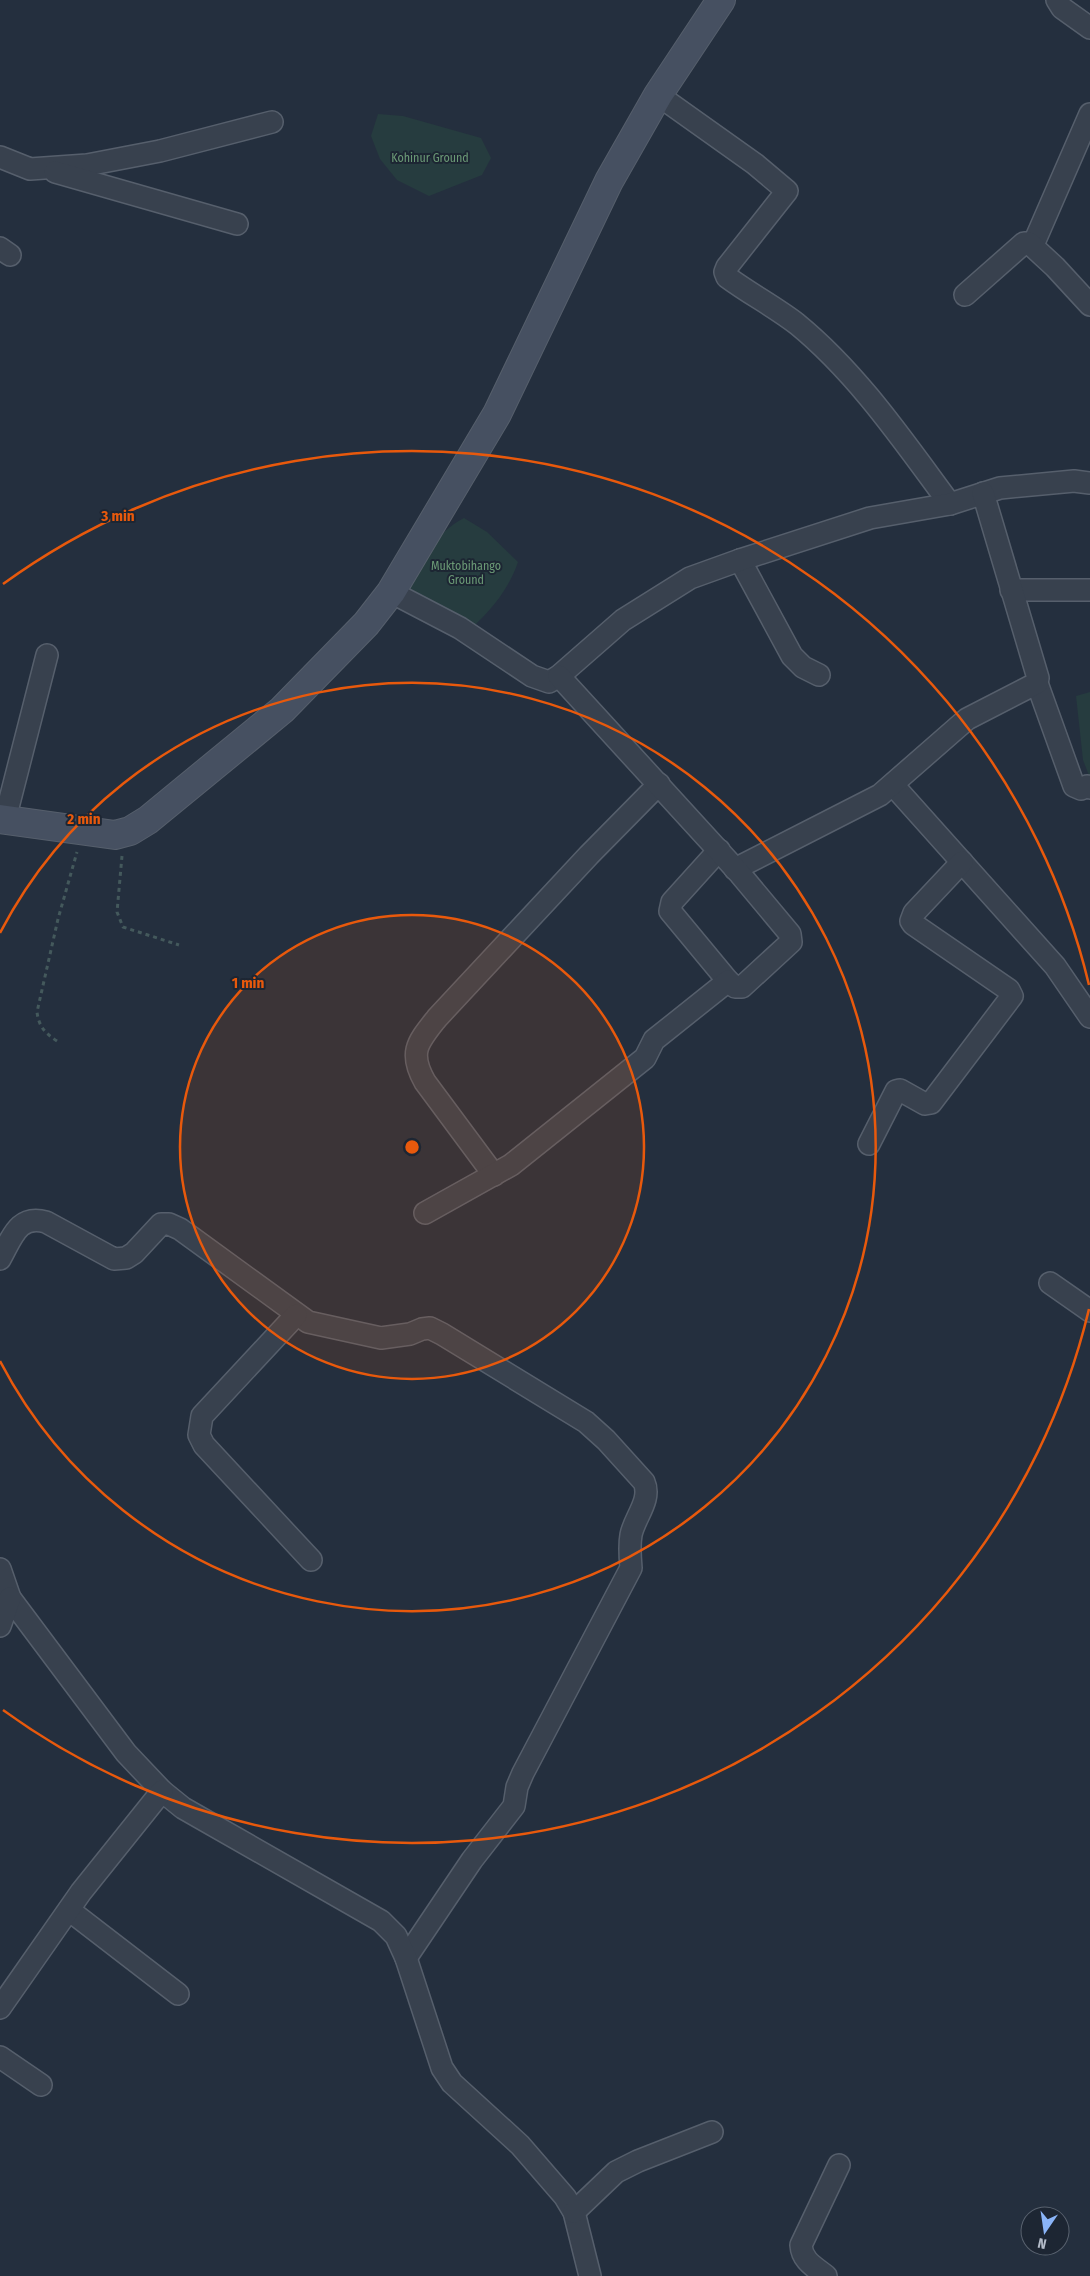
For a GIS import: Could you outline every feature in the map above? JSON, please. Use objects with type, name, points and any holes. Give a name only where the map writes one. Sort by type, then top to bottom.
[{"type":"street","points":[[47,655],[3,819],[82,831],[123,834],[155,815],[282,710],[366,624],[391,592],[497,414],[609,181],[658,95],[721,0]]},
{"type":"street","points":[[1057,0],[1062,8],[1090,28]]},
{"type":"street","points":[[658,95],[755,164],[787,191],[727,267],[725,272],[727,277],[798,325],[837,363],[907,446],[950,504]]},
{"type":"street","points":[[1033,245],[1090,114]]},
{"type":"street","points":[[0,157],[30,169],[87,165],[160,151],[272,122]]},
{"type":"street","points":[[42,169],[237,224]]},
{"type":"street","points":[[965,295],[1024,243],[1033,245],[1090,305]]},
{"type":"street","points":[[391,592],[460,628],[532,676],[550,682],[630,616],[690,578],[870,518],[950,504],[1000,488],[1074,481],[1090,484]]},
{"type":"street","points":[[983,493],[1038,678],[1037,683],[1074,786],[1077,789],[1087,786],[1090,788]]},
{"type":"street","points":[[740,560],[792,656],[803,667],[819,675]]},
{"type":"street","points":[[1011,590],[1090,590]]},
{"type":"street","points":[[559,676],[719,850],[792,938],[788,947],[742,987],[735,988],[670,911],[672,902],[719,850]]},
{"type":"street","points":[[735,869],[869,802],[893,785],[967,720],[1037,683]]},
{"type":"street","points":[[494,1175],[425,1082],[417,1067],[416,1053],[418,1041],[437,1018],[589,855],[659,784]]},
{"type":"street","points":[[893,785],[1055,966],[1090,1017]]},
{"type":"street","points":[[869,1144],[896,1091],[900,1090],[925,1104],[931,1103],[1012,996],[1009,990],[911,921],[914,913],[962,862]]},
{"type":"street","points":[[425,1213],[511,1165],[646,1058],[654,1040],[728,981]]},
{"type":"street","points":[[0,1258],[21,1225],[27,1220],[35,1219],[46,1222],[114,1259],[126,1258],[134,1253],[161,1224],[169,1224],[180,1229],[308,1322],[381,1338],[410,1334],[430,1328],[442,1334],[586,1422],[606,1440],[644,1482],[647,1490],[631,1533],[631,1568],[523,1773],[517,1787],[514,1806],[472,1860],[406,1958]]},
{"type":"street","points":[[1050,1283],[1090,1311]]},
{"type":"street","points":[[296,1315],[202,1416],[199,1435],[204,1445],[311,1560]]},
{"type":"street","points":[[0,1569],[10,1598],[126,1753],[162,1792],[183,1808],[381,1921],[396,1936],[406,1958],[442,2068],[452,2083],[520,2145],[565,2197],[574,2212],[590,2276]]},
{"type":"street","points":[[0,1626],[10,1598]]},
{"type":"street","points":[[0,2008],[69,1910],[162,1792]]},
{"type":"street","points":[[69,1910],[178,1994]]},
{"type":"street","points":[[0,2057],[41,2085]]},
{"type":"street","points":[[574,2212],[616,2172],[638,2161],[712,2132]]},
{"type":"street","points":[[826,2276],[806,2260],[802,2254],[801,2246],[839,2166]]},
{"type":"path","points":[[58,1040],[45,1033],[38,1022],[37,1012],[58,919],[82,831]]},
{"type":"path","points":[[123,834],[117,912],[122,927],[179,945]]},
{"type":"green space","name":"Kohinur Ground","points":[[378,114],[403,116],[481,138],[491,158],[482,175],[429,196],[397,180],[380,159],[371,136]]},
{"type":"green space","name":"Muktobihango Ground","points":[[464,518],[487,532],[518,562],[500,597],[474,626],[409,588],[438,539],[445,531]]},
{"type":"green space","points":[[1090,692],[1090,778],[1083,760],[1076,696]]}]
